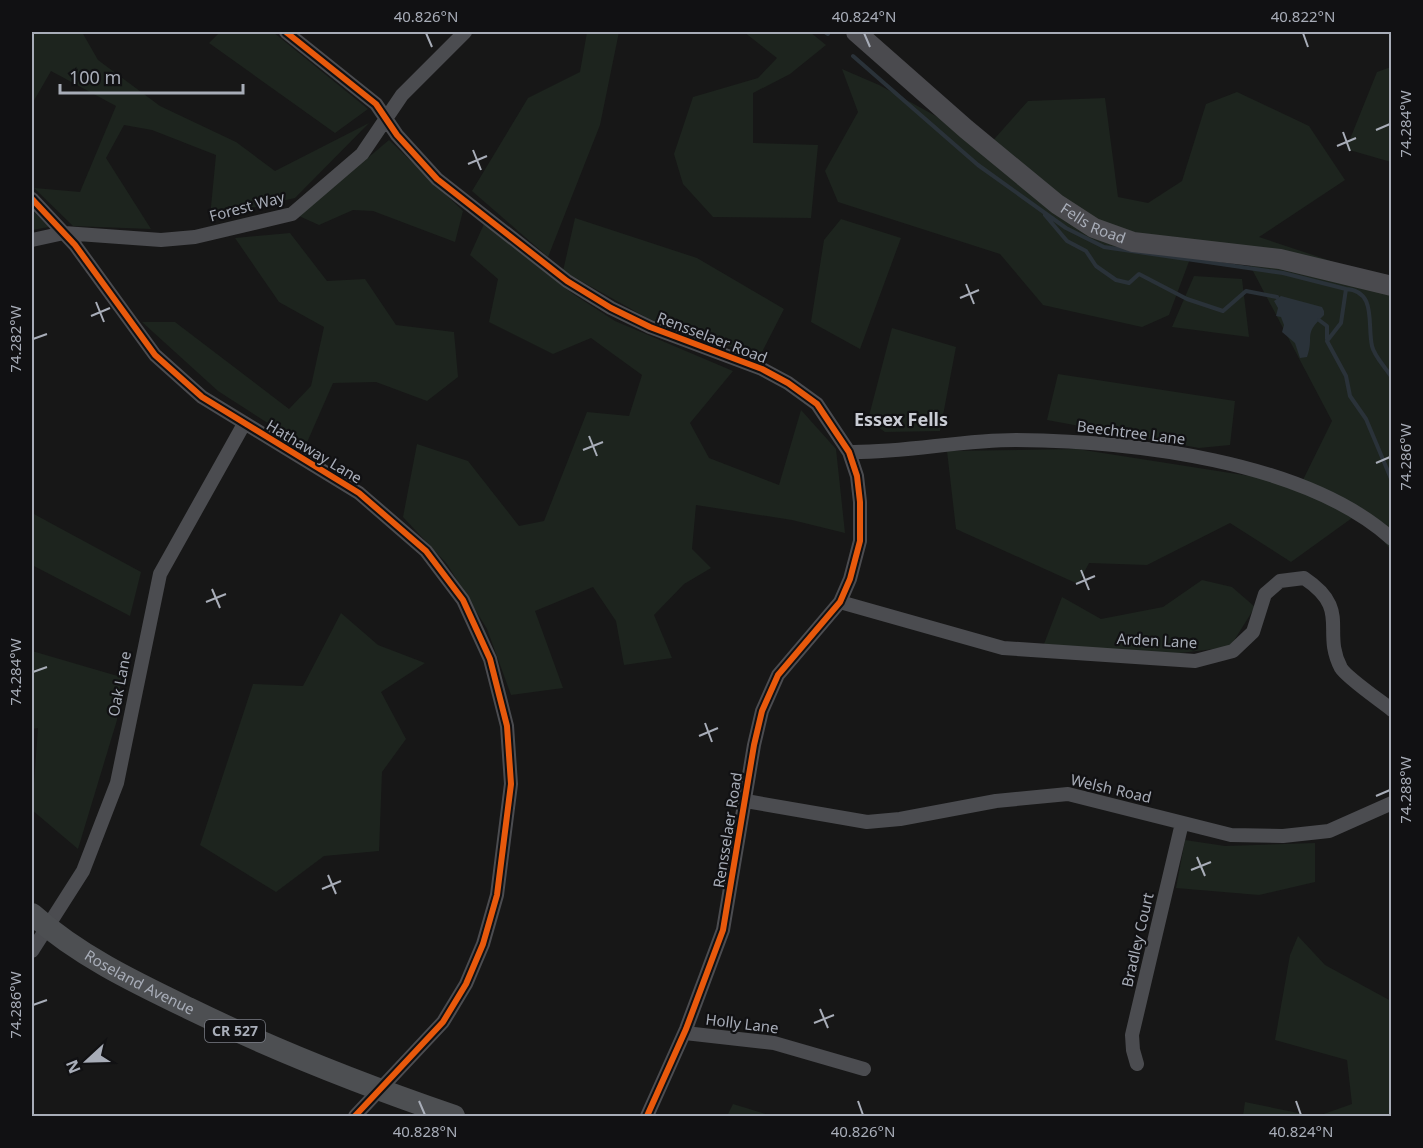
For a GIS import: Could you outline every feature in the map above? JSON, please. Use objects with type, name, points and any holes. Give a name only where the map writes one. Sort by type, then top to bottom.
[{"type":"main road","name":"Roseland Avenue","points":[[39,921],[107,969],[250,1038],[378,1090],[454,1116]]},
{"type":"street","name":"Rensselaer Road","points":[[286,32],[376,104],[437,179],[567,281],[611,309],[650,327],[762,369],[788,382],[817,404],[849,452],[857,476],[860,541],[850,579],[840,602],[778,675],[762,711],[754,745],[723,930],[685,1033],[647,1116]]},
{"type":"street","name":"Forest Way","points":[[32,240],[64,233],[161,240],[184,238],[292,214],[362,154],[402,95],[465,32]]},
{"type":"street","name":"Fells Road","points":[[856,32],[966,129],[1057,204],[1076,218],[1102,232],[1133,242],[1280,259],[1392,286]]},
{"type":"street","name":"Hathaway Lane","points":[[32,199],[64,233],[155,355],[202,397],[359,493],[426,551],[463,600],[476,626],[501,694],[511,755],[509,819],[497,894],[483,944],[466,984],[443,1022],[427,1042],[355,1116]]},
{"type":"street","name":"Oak Lane","points":[[32,951],[39,921],[83,871],[117,783],[160,574],[244,424]]},
{"type":"street","name":"Beechtree Lane","points":[[849,452],[1015,440],[1120,446],[1236,463],[1326,498],[1366,518],[1392,539]]},
{"type":"street","name":"Arden Lane","points":[[840,602],[1003,648],[1195,661],[1233,651],[1252,632],[1265,594],[1280,581],[1304,578],[1322,590],[1333,609],[1335,648],[1342,669],[1392,710]]},
{"type":"street","name":"Welsh Road","points":[[746,801],[867,822],[900,819],[996,801],[1068,794],[1231,835],[1283,836],[1329,831],[1392,803]]},
{"type":"street","name":"Bradley Court","points":[[1137,1064],[1132,1035],[1182,823]]},
{"type":"street","name":"Holly Lane","points":[[685,1033],[774,1043],[864,1069]]},
{"type":"shaded area","points":[[32,32],[82,32],[98,60],[160,106],[236,142],[275,171],[369,123],[295,198],[210,217],[216,155],[152,130],[124,125],[106,158],[151,229],[73,226],[34,188],[80,192],[116,106],[51,71],[32,104]]},
{"type":"shaded area","points":[[220,32],[273,32],[368,109],[335,133],[209,43]]},
{"type":"shaded area","points":[[587,32],[619,32],[600,125],[548,257],[472,191],[528,98],[580,72]]},
{"type":"shaded area","points":[[744,32],[810,32],[826,45],[790,74],[753,93],[753,143],[818,145],[811,218],[713,217],[683,184],[674,154],[693,97],[758,78],[777,58]]},
{"type":"shaded area","points":[[1392,67],[1391,162],[1346,149],[1377,72]]},
{"type":"shaded area","points":[[842,69],[879,85],[989,145],[1028,101],[1105,98],[1118,197],[1148,203],[1182,181],[1206,104],[1237,92],[1309,126],[1345,180],[1259,237],[1391,281],[1391,550],[1359,513],[1291,562],[1230,523],[1147,565],[1089,563],[1078,584],[956,529],[947,451],[1077,449],[1301,484],[1332,421],[1244,254],[1194,248],[1169,315],[1142,327],[1043,305],[1000,254],[838,202],[825,171],[858,112]]},
{"type":"shaded area","points":[[389,140],[463,211],[455,242],[373,211],[353,210],[319,225],[299,216]]},
{"type":"shaded area","points":[[32,210],[49,227],[32,230]]},
{"type":"shaded area","points":[[575,218],[697,258],[784,309],[760,356],[658,324],[563,271]]},
{"type":"shaded area","points":[[841,219],[901,238],[860,349],[811,322],[824,240]]},
{"type":"shaded area","points":[[484,224],[573,294],[615,321],[733,371],[690,423],[709,458],[779,485],[801,410],[836,449],[845,533],[792,520],[696,505],[692,549],[711,568],[684,584],[654,615],[672,658],[624,665],[616,621],[593,587],[535,611],[563,688],[511,695],[487,629],[447,564],[403,517],[417,444],[468,461],[519,526],[544,521],[587,412],[629,416],[642,375],[591,338],[553,354],[489,322],[498,279],[470,255]]},
{"type":"shaded area","points":[[290,233],[327,281],[365,279],[396,325],[454,332],[458,377],[427,401],[376,382],[333,383],[305,447],[218,391],[142,322],[175,322],[289,409],[311,386],[324,327],[279,302],[235,238]]},
{"type":"shaded area","points":[[1194,276],[1242,279],[1249,337],[1172,327]]},
{"type":"shaded area","points":[[1281,296],[1322,307],[1324,311],[1324,315],[1311,332],[1307,357],[1300,358],[1295,343],[1282,332],[1284,325],[1281,317],[1276,316],[1278,308],[1274,301]]},
{"type":"shaded area","points":[[892,328],[956,347],[940,431],[885,432],[868,420]]},
{"type":"shaded area","points":[[1058,374],[1235,401],[1230,445],[1199,448],[1047,420]]},
{"type":"shaded area","points":[[32,513],[141,572],[130,616],[32,565]]},
{"type":"shaded area","points":[[1202,580],[1232,587],[1255,607],[1230,647],[1164,655],[1044,644],[1062,597],[1101,619],[1163,607]]},
{"type":"shaded area","points":[[341,613],[378,645],[425,663],[381,692],[406,739],[382,772],[379,851],[324,856],[276,892],[200,845],[253,684],[303,686]]},
{"type":"shaded area","points":[[32,651],[121,677],[117,720],[78,849],[32,810],[38,728],[32,729]]},
{"type":"shaded area","points":[[1185,840],[1225,846],[1315,843],[1315,882],[1259,895],[1176,888]]},
{"type":"shaded area","points":[[1298,936],[1325,965],[1391,1001],[1391,1116],[1318,1116],[1352,1104],[1347,1060],[1275,1040],[1290,955]]},
{"type":"shaded area","points":[[1245,1102],[1313,1116],[1243,1116]]},
{"type":"shaded area","points":[[733,1104],[772,1116],[727,1116]]},
{"type":"waterway","points":[[853,56],[978,165],[1066,228],[1104,247],[1283,273],[1346,289],[1341,323],[1327,341],[1346,376],[1350,396],[1366,419],[1392,481]]},
{"type":"waterway","points":[[1045,215],[1067,241],[1086,251],[1096,266],[1116,280],[1129,283],[1139,274],[1187,299],[1223,311],[1246,291],[1277,297]]},
{"type":"waterway","points":[[1346,289],[1356,291],[1367,302],[1373,350],[1392,378]]},
{"type":"waterway","points":[[1319,320],[1327,326],[1327,339]]},
{"type":"cycle path","points":[[286,32],[376,104],[397,135],[437,179],[567,281],[611,308],[650,327],[762,369],[788,383],[817,404],[849,452],[857,476],[860,541],[850,579],[840,602],[778,675],[762,711],[754,745],[723,930],[686,1029],[647,1116]]},
{"type":"cycle path","points":[[32,199],[75,245],[155,355],[202,397],[359,493],[426,551],[463,600],[490,659],[507,726],[511,784],[497,895],[483,944],[466,984],[443,1022],[355,1116]]},
{"type":"district","name":"Essex Fells","points":[[901,420]]}]
